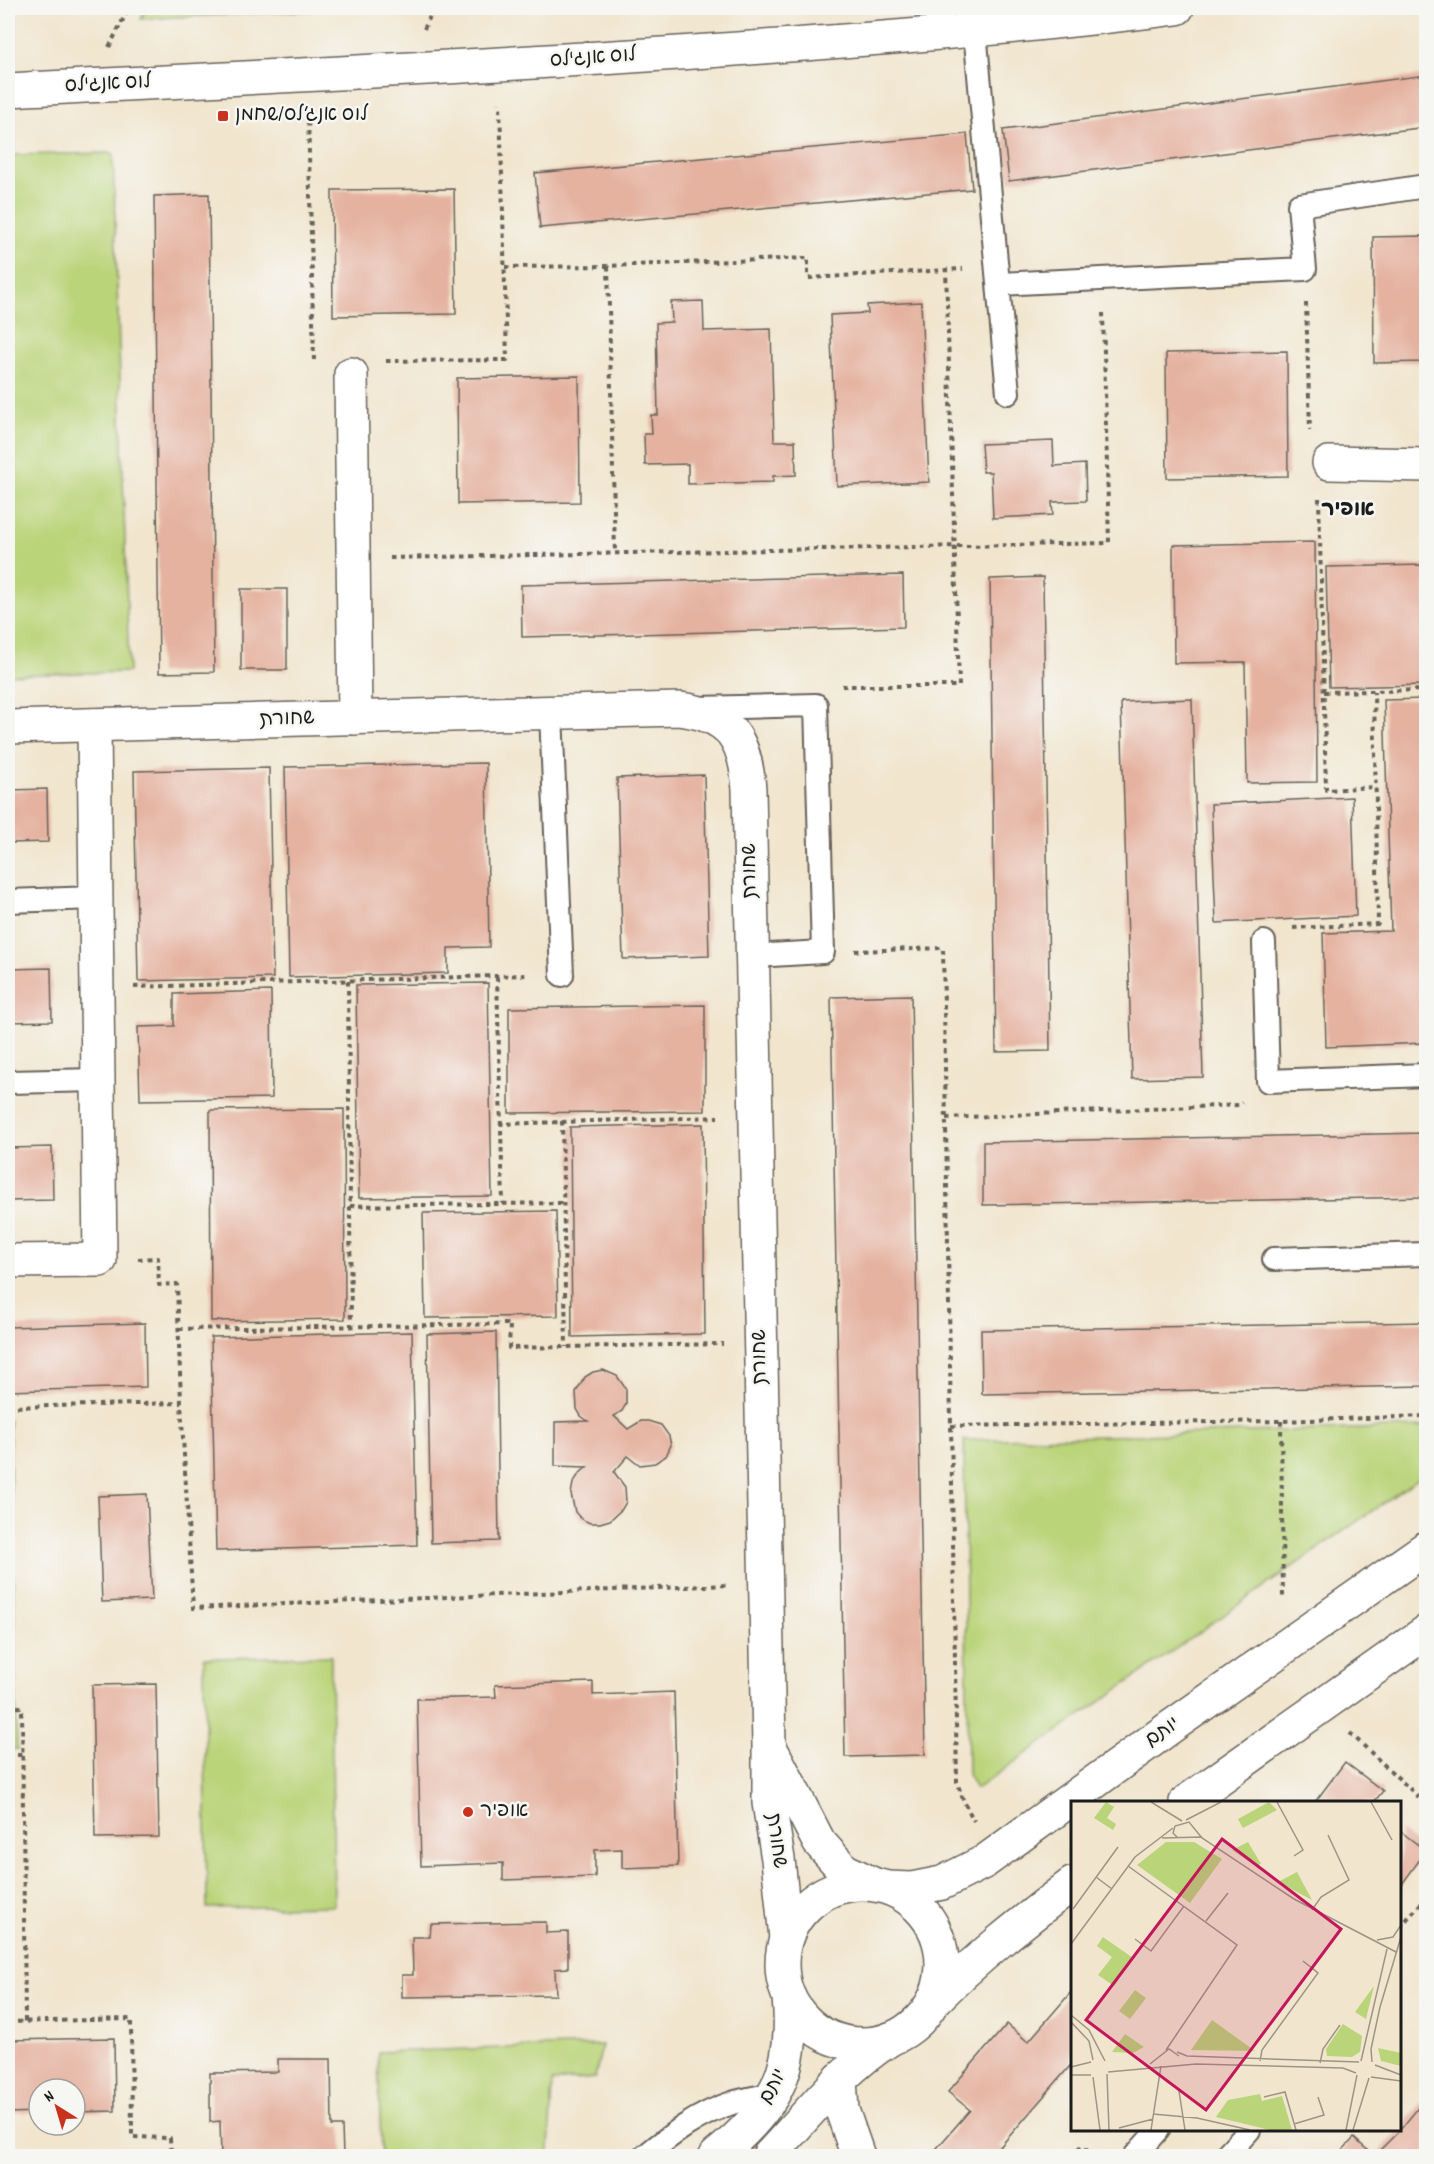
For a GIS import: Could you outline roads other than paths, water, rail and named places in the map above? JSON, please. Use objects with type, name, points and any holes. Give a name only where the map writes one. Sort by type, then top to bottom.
[{"type":"street","name":"לוס אנג'לס","points":[[8,90],[600,59],[975,31],[1100,12],[1177,8]]},
{"type":"street","points":[[351,374],[355,718]]},
{"type":"street","points":[[1324,463],[1426,465]]},
{"type":"street","name":"שחורת","points":[[8,727],[679,709],[710,715],[731,730],[744,755],[749,789],[770,1803],[786,1938]]},
{"type":"street","points":[[8,1261],[100,1260],[94,725]]},
{"type":"street","name":"יותם","points":[[880,1886],[912,1889],[942,1883],[968,1872],[1426,1548]]},
{"type":"street","points":[[1189,1801],[1426,1632]]},
{"type":"street","name":"שחורת","points":[[769,1745],[808,1826],[819,1842],[844,1870],[880,1886]]},
{"type":"street","points":[[931,2004],[939,1982],[942,1959],[934,1929],[926,1915],[915,1904],[880,1886],[842,1886],[813,1900],[792,1923],[786,1938],[782,1968],[789,1998],[797,2012],[808,2024],[835,2039],[865,2044],[881,2042],[910,2028],[954,1981],[999,1941],[1071,1885]]},
{"type":"street","name":"יותם","points":[[716,2157],[739,2138],[774,2093],[787,2062],[792,2022],[789,1998]]},
{"type":"street","name":"יותם","points":[[769,2157],[866,2054],[896,2036]]},
{"type":"street","points":[[840,2079],[842,2110],[858,2157]]},
{"type":"lane","points":[[975,31],[1008,393]]},
{"type":"lane","points":[[998,275],[1102,278],[1305,269],[1299,205],[1426,186]]},
{"type":"lane","points":[[679,709],[816,705],[823,952],[753,956]]},
{"type":"lane","points":[[551,713],[562,975]]},
{"type":"lane","points":[[8,901],[96,898]]},
{"type":"lane","points":[[1264,942],[1268,1081],[1426,1075]]},
{"type":"lane","points":[[8,1082],[98,1080]]},
{"type":"lane","points":[[1274,1259],[1426,1254]]},
{"type":"lane","points":[[645,2157],[681,2128],[708,2113],[734,2102],[774,2093]]},
{"type":"lane","points":[[1135,2157],[1157,2131]]},
{"type":"lane","points":[[1225,2157],[1248,2131]]},
{"type":"place","name":"לוס אנג׳לס/שחמן","points":[[223,116]]},
{"type":"place","name":"אופיר","points":[[468,1812]]},
{"type":"district","name":"אופיר","points":[[1348,511]]}]
